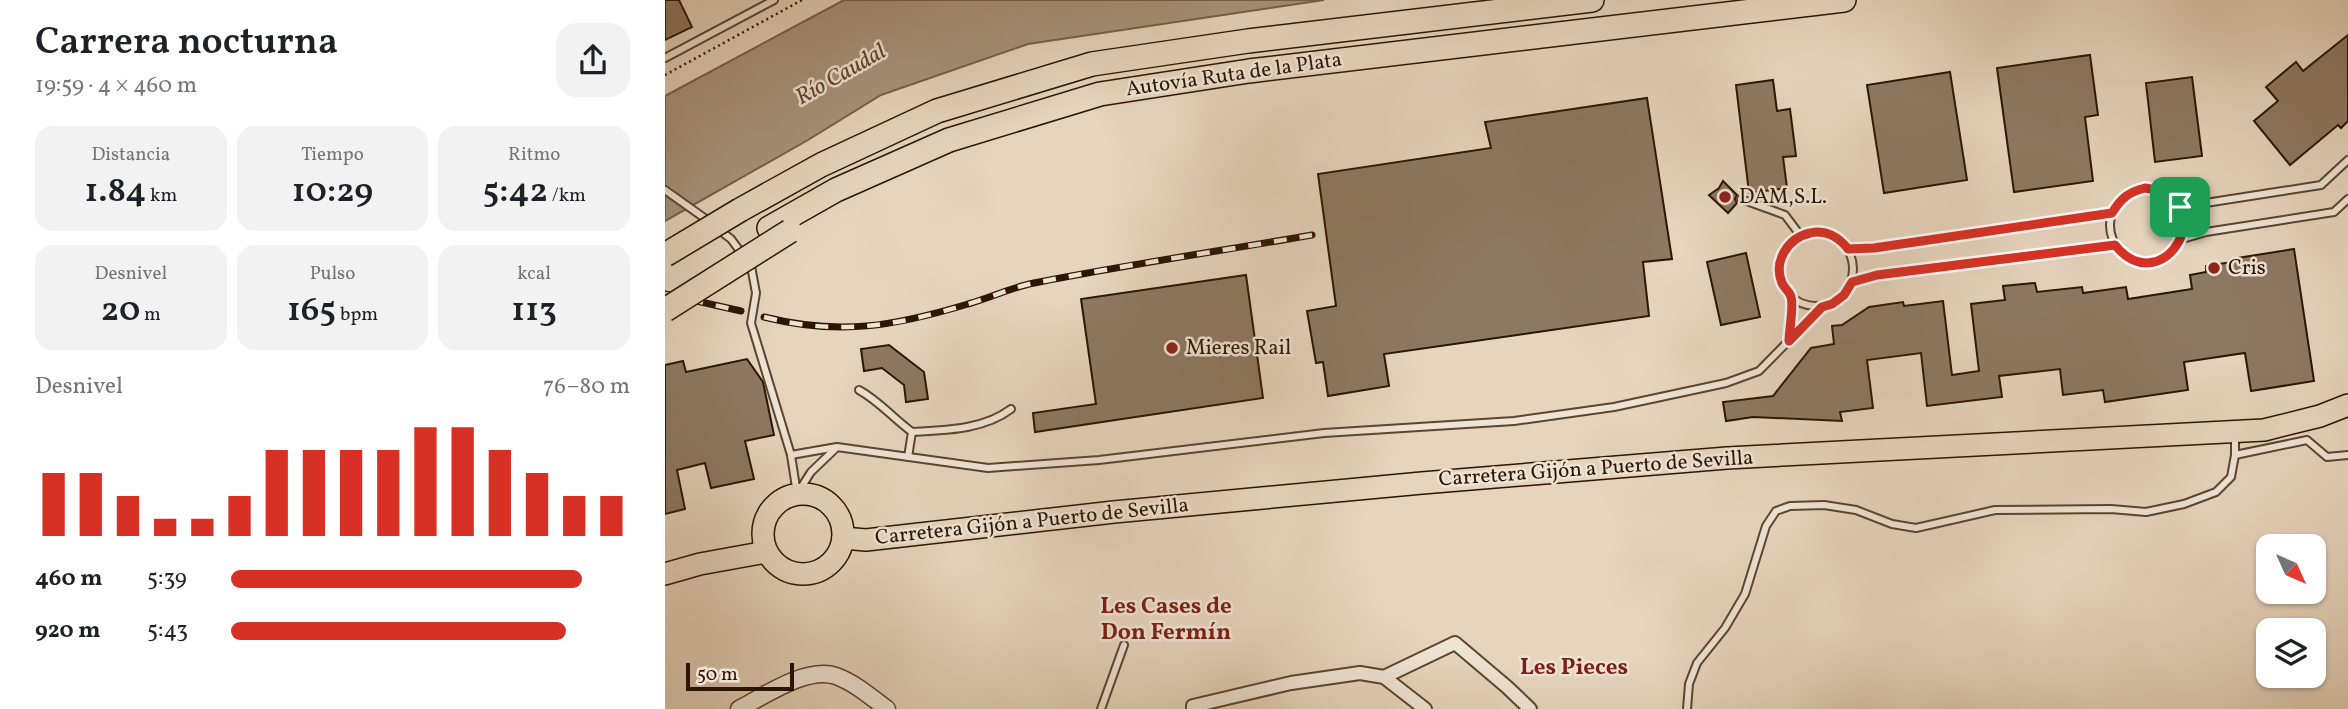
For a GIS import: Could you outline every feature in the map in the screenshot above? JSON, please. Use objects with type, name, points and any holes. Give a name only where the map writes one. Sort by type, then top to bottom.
[{"type":"highway","name":"Autovía Ruta de la Plata","points":[[665,255],[821,165],[937,111],[1092,64],[1248,41],[1591,0]]},
{"type":"highway","name":"Autovía Ruta de la Plata","points":[[665,292],[779,230],[836,190],[949,140],[1100,94],[1235,73],[1844,0]]},
{"type":"highway","points":[[665,310],[779,230]]},
{"type":"highway","name":"Carretera Gijón a Puerto de Sevilla","points":[[843,538],[866,540],[1114,512],[1714,459],[2264,430],[2320,416],[2348,405]]},
{"type":"highway","points":[[797,494],[815,495],[831,505],[841,520],[843,538],[835,557],[820,570],[799,574],[780,567],[766,552],[762,533],[767,515],[779,501],[797,494]]},
{"type":"highway","points":[[665,574],[700,564],[766,552]]},
{"type":"street","points":[[1384,677],[1455,643],[1530,709]]},
{"type":"street","points":[[1192,709],[1193,705],[1223,697],[1360,673],[1384,677],[1425,709]]},
{"type":"street","points":[[739,709],[804,676],[833,675],[852,683],[887,709]]},
{"type":"lane","points":[[665,58],[774,0]]},
{"type":"lane","points":[[2180,207],[2321,185],[2348,160]]},
{"type":"lane","points":[[2145,188],[2160,190],[2173,198],[2180,207],[2185,223],[2182,239],[2174,251],[2162,260],[2148,263],[2134,261],[2121,253],[2111,238],[2109,227],[2112,213],[2119,200],[2131,191],[2145,188]]},
{"type":"lane","points":[[665,190],[731,239],[751,266],[756,293],[751,323],[791,455],[797,494]]},
{"type":"lane","points":[[1741,199],[1785,215],[1800,235]]},
{"type":"lane","points":[[2182,239],[2206,232],[2334,212],[2348,199]]},
{"type":"lane","points":[[1848,249],[1874,248],[2112,213]]},
{"type":"lane","points":[[1815,232],[1829,234],[1842,241],[1848,249],[1854,267],[1852,282],[1844,295],[1832,304],[1822,307],[1803,305],[1791,297],[1782,285],[1779,271],[1781,257],[1789,244],[1800,235],[1815,232]]},
{"type":"lane","points":[[1852,282],[1877,275],[2115,245]]},
{"type":"lane","points":[[1789,341],[1791,297]]},
{"type":"lane","points":[[791,455],[837,447],[988,468],[1099,460],[1324,433],[1514,421],[1614,407],[1726,383],[1759,371],[1822,307]]},
{"type":"lane","points":[[859,390],[876,400],[912,432],[961,429],[1000,417],[1011,409]]},
{"type":"lane","points":[[908,457],[912,432]]},
{"type":"lane","points":[[1688,709],[1689,684],[1697,663],[1725,628],[1745,594],[1766,526],[1776,511],[1790,506],[1824,505],[1856,510],[1892,524],[1916,528],[1995,510],[2111,509],[2146,512],[2184,504],[2216,492],[2231,477],[2235,432]]},
{"type":"lane","points":[[2235,455],[2307,440],[2327,457],[2348,455]]},
{"type":"lane","points":[[797,494],[811,472],[837,447]]},
{"type":"lane","points":[[1101,709],[1124,645]]},
{"type":"path","points":[[665,75],[802,0]]},
{"type":"water","name":"Río Caudal","points":[[844,0],[1324,0],[1028,44],[881,95],[665,221],[665,96]]},
{"type":"building","points":[[665,0],[679,0],[692,27],[665,40]]},
{"type":"building","points":[[2348,35],[2348,121],[2341,128],[2338,125],[2290,165],[2254,121],[2278,101],[2266,87],[2296,62],[2303,71]]},
{"type":"building","points":[[2090,55],[2098,115],[2085,117],[2093,181],[2014,192],[1997,68]]},
{"type":"building","points":[[1950,72],[1967,180],[1884,193],[1867,85]]},
{"type":"building","points":[[2192,77],[2202,156],[2155,162],[2146,83]]},
{"type":"building","points":[[1773,80],[1777,111],[1790,109],[1796,156],[1783,157],[1787,188],[1749,193],[1736,85]]},
{"type":"building","points":[[1647,98],[1672,259],[1643,262],[1649,316],[1384,354],[1389,386],[1328,396],[1323,362],[1316,363],[1307,311],[1336,306],[1318,174],[1491,148],[1485,122]]},
{"type":"building","name":"DAM,S.L.","points":[[1723,181],[1737,195],[1737,203],[1728,213],[1709,195],[1719,188]]},
{"type":"building","points":[[2294,249],[2314,381],[2251,391],[2245,353],[2184,362],[2188,390],[2105,402],[2103,390],[2063,395],[2060,369],[1999,376],[2002,397],[1927,406],[1921,353],[1867,360],[1873,408],[1840,412],[1842,421],[1753,417],[1726,421],[1723,402],[1773,396],[1811,348],[1834,344],[1832,326],[1842,325],[1869,307],[1903,302],[1904,306],[1943,301],[1952,375],[1979,371],[1971,304],[2005,300],[2003,286],[2035,283],[2037,292],[2082,287],[2083,293],[2126,287],[2128,299],[2192,289],[2190,275],[2206,272],[2206,266],[2232,262],[2231,259]]},
{"type":"building","points":[[1746,253],[1760,317],[1721,325],[1707,262]]},
{"type":"building","name":"Mieres Rail","points":[[1246,275],[1263,398],[1035,432],[1033,413],[1096,404],[1081,299]]},
{"type":"building","points":[[889,345],[924,372],[928,399],[906,402],[904,385],[882,368],[864,371],[861,349]]},
{"type":"building","points":[[747,359],[763,382],[774,435],[745,441],[754,479],[711,488],[705,463],[677,470],[685,509],[665,514],[665,365],[683,361],[686,372]]},
{"type":"railway","points":[[764,317],[818,326],[891,323],[941,312],[1034,283],[1312,235]]},
{"type":"railway","points":[[665,294],[741,311]]},
{"type":"place","name":"DAM,S.L.","points":[[1725,197]]},
{"type":"place","name":"Cris","points":[[2214,268]]},
{"type":"place","name":"Mieres Rail","points":[[1172,348]]},
{"type":"district","name":"Les Cases de Don Fermín","points":[[1166,620]]},
{"type":"district","name":"Les Pieces","points":[[1574,668]]},
{"type":"route","points":[[2145,188],[2160,190],[2173,198],[2180,207],[2185,223],[2182,239],[2174,251],[2162,260],[2148,263],[2134,261],[2121,253],[2115,245],[1877,275],[1852,282],[1844,295],[1832,304],[1822,307],[1789,341],[1791,297],[1782,285],[1779,271],[1781,257],[1789,244],[1800,235],[1815,232],[1829,234],[1842,241],[1848,249],[1874,248],[2112,213],[2119,200],[2131,191],[2145,188]]}]
